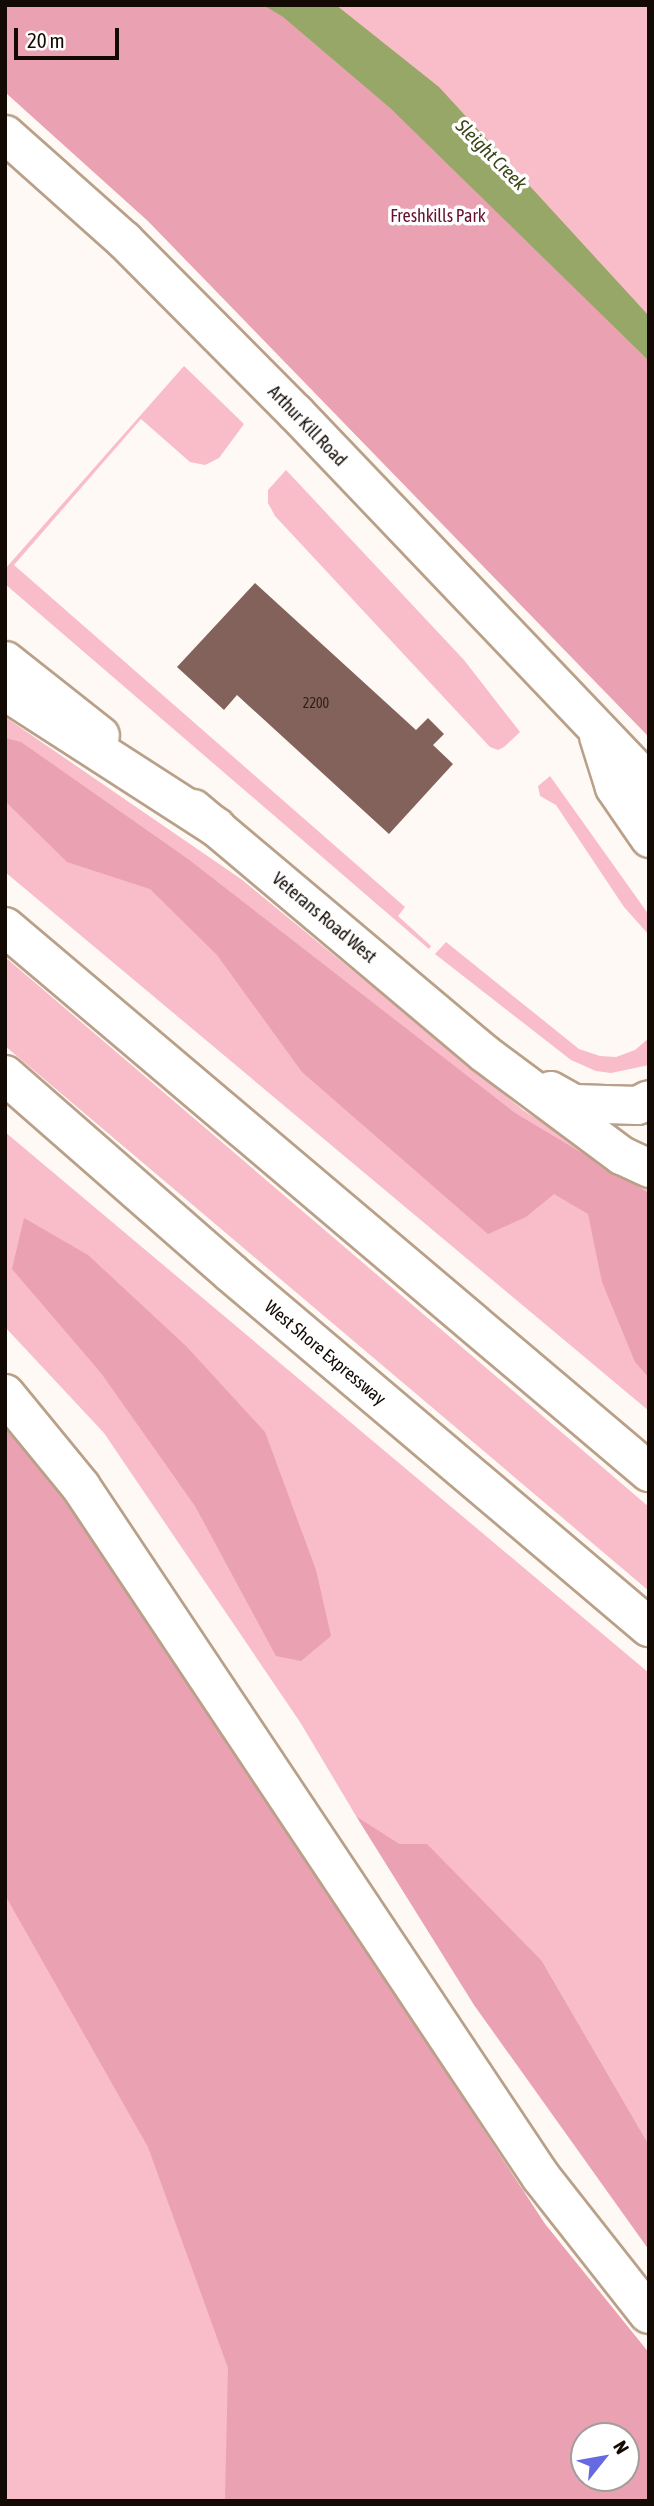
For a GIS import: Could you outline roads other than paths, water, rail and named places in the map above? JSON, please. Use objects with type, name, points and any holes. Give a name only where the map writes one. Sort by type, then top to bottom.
[{"type":"highway","points":[[5,691],[216,827]]},
{"type":"highway","points":[[5,927],[649,1472]]},
{"type":"highway","name":"West Shore Expressway","points":[[5,1075],[231,1273],[649,1627]]},
{"type":"highway","points":[[5,1394],[81,1487],[541,2177],[649,2314]]},
{"type":"street","name":"Arthur Kill Road","points":[[5,134],[124,240],[248,364],[649,783]]},
{"type":"street","name":"Veterans Road West","points":[[5,660],[216,827],[484,1053],[621,1155],[649,1168]]},
{"type":"street","name":"Arthur Kill Road","points":[[597,731],[614,787],[649,838]]},
{"type":"street","points":[[484,1053],[573,1103],[637,1105],[649,1099]]},
{"type":"water","name":"Sleight Creek","points":[[263,5],[336,5],[439,87],[649,316],[649,361],[390,108],[283,17]]},
{"type":"park label","name":"Freshkills Park","points":[[438,216]]}]
